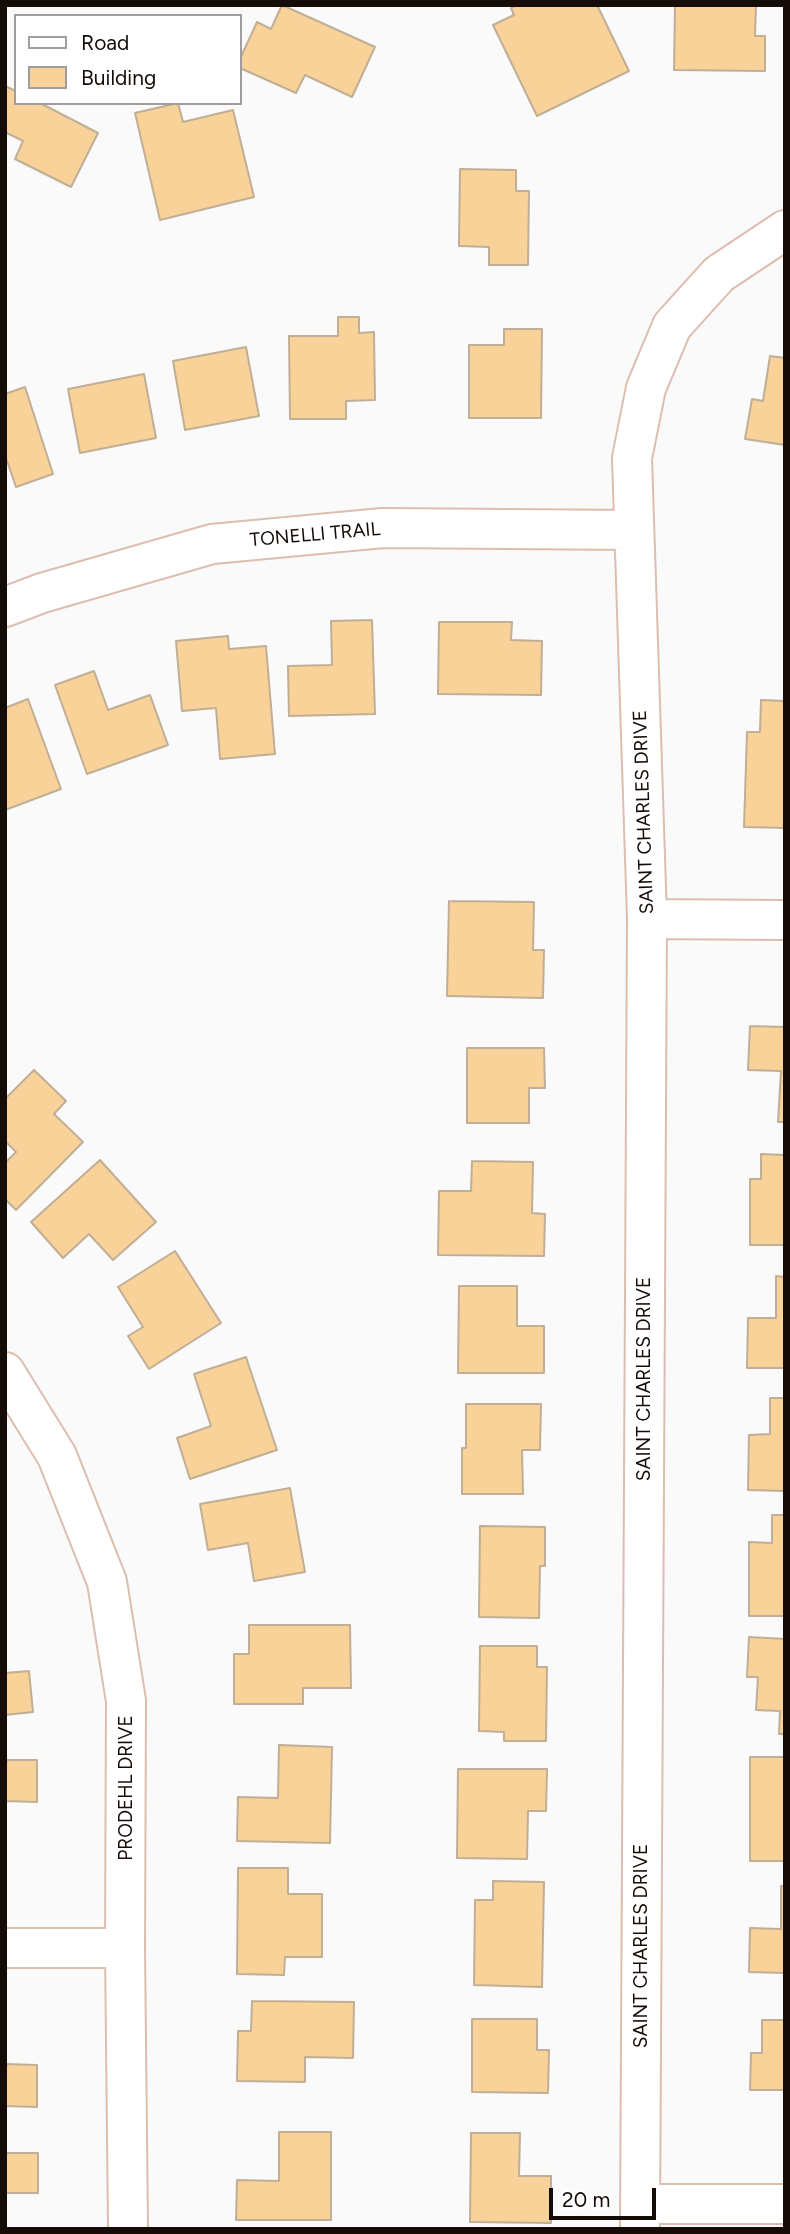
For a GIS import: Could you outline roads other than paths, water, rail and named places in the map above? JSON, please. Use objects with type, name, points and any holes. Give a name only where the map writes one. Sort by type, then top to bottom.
[{"type":"street","name":"SAINT CHARLES DRIVE","points":[[640,2216],[647,919],[632,458],[646,388],[672,326],[719,274],[785,230]]},
{"type":"street","name":"TONELLI TRAIL","points":[[5,607],[42,593],[212,544],[383,528],[634,530]]},
{"type":"street","points":[[647,919],[785,920]]},
{"type":"street","name":"PRODEHL DRIVE","points":[[5,1372],[57,1456],[107,1581],[126,1701],[128,2229]]},
{"type":"street","points":[[5,1948],[125,1948]]},
{"type":"street","points":[[640,2216],[785,2204]]}]
